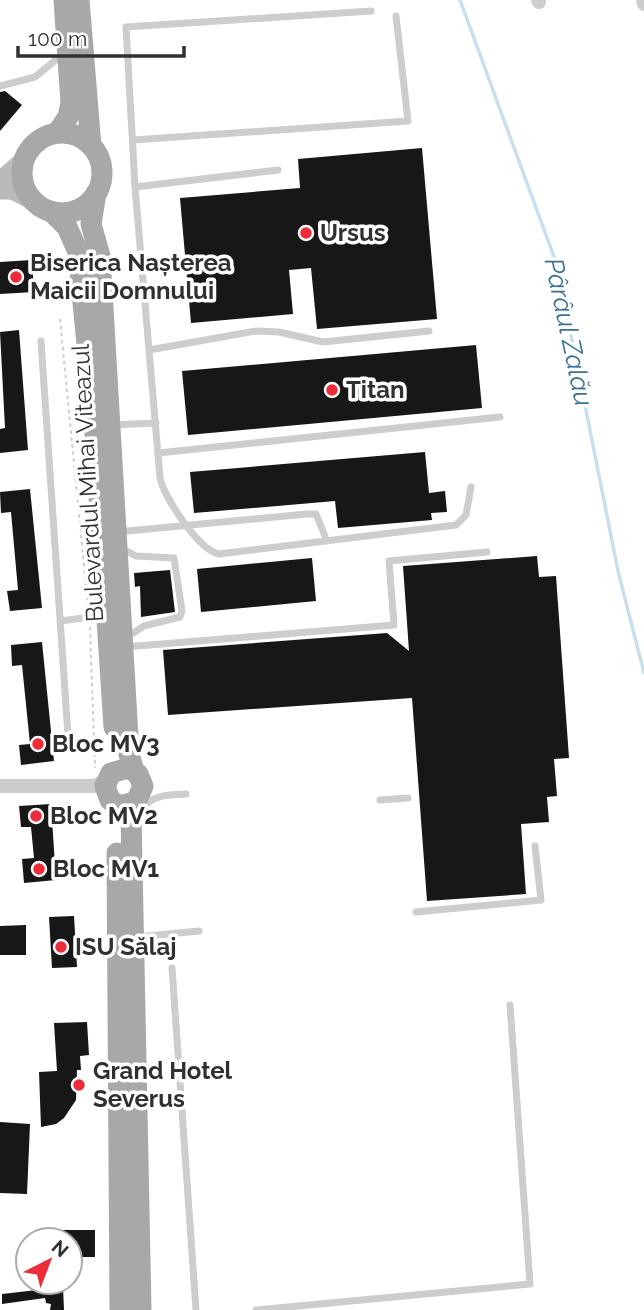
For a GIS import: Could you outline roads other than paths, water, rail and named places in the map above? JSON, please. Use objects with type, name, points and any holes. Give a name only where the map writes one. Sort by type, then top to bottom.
[{"type":"main road","points":[[64,0],[71,103],[68,117],[57,133],[36,142],[23,162],[25,188],[33,200],[51,211],[77,209],[96,193],[101,166],[91,146],[79,0]]},
{"type":"main road","points":[[57,133],[80,137],[91,146]]},
{"type":"main road","name":"Bulevardul Mihai Viteazul","points":[[96,193],[91,224],[100,256],[102,425]]},
{"type":"main road","name":"Bulevardul Mihai Viteazul","points":[[51,211],[67,227],[78,252],[102,425],[124,643],[129,754],[143,786],[131,814],[133,938],[127,972]]},
{"type":"main road","name":"Bulevardul Mihai Viteazul","points":[[112,537],[98,616],[115,753],[106,786],[117,818],[127,972],[129,1180],[124,1310]]},
{"type":"main road","points":[[122,768],[143,786],[125,806],[106,786],[122,768]]},
{"type":"street","points":[[0,181],[23,162]]},
{"type":"street","points":[[0,190],[12,190],[33,200]]},
{"type":"street","points":[[0,786],[106,786]]},
{"type":"lane","points":[[371,11],[126,27],[135,187],[163,491],[210,552],[219,554],[456,525],[466,515],[471,487]]},
{"type":"lane","points":[[133,140],[408,121],[396,16]]},
{"type":"lane","points":[[0,86],[35,77],[67,50]]},
{"type":"lane","points":[[135,187],[278,170]]},
{"type":"lane","points":[[149,349],[256,331],[279,332],[323,342],[429,331]]},
{"type":"lane","points":[[41,341],[69,750]]},
{"type":"lane","points":[[158,453],[500,417]]},
{"type":"lane","points":[[102,425],[156,423]]},
{"type":"lane","points":[[112,537],[187,525],[316,514],[327,541]]},
{"type":"lane","points":[[112,537],[136,556],[174,558],[182,611],[180,617],[145,626],[124,643]]},
{"type":"lane","points":[[124,643],[394,625],[388,561],[488,552]]},
{"type":"lane","points":[[60,621],[98,616]]},
{"type":"lane","points":[[131,841],[139,832],[141,812],[148,801],[161,796],[186,794]]},
{"type":"lane","points":[[380,800],[408,798]]},
{"type":"lane","points":[[416,912],[541,900],[536,846]]},
{"type":"lane","points":[[133,938],[199,931]]},
{"type":"lane","points":[[172,968],[196,1310]]},
{"type":"lane","points":[[256,1310],[530,1284],[510,1005]]},
{"type":"waterway","name":"Pârâul Zalău","points":[[460,0],[557,265],[618,571],[644,673]]},
{"type":"place","name":"Ursus","points":[[306,233]]},
{"type":"place","name":"Biserica Nașterea Maicii Domnului","points":[[16,277]]},
{"type":"place","name":"Titan","points":[[332,390]]},
{"type":"place","name":"Bloc MV3","points":[[38,744]]},
{"type":"place","name":"Bloc MV2","points":[[36,816]]},
{"type":"place","name":"Bloc MV1","points":[[39,869]]},
{"type":"place","name":"ISU Sălaj","points":[[61,947]]},
{"type":"place","name":"Grand Hotel Severus","points":[[79,1085]]}]
